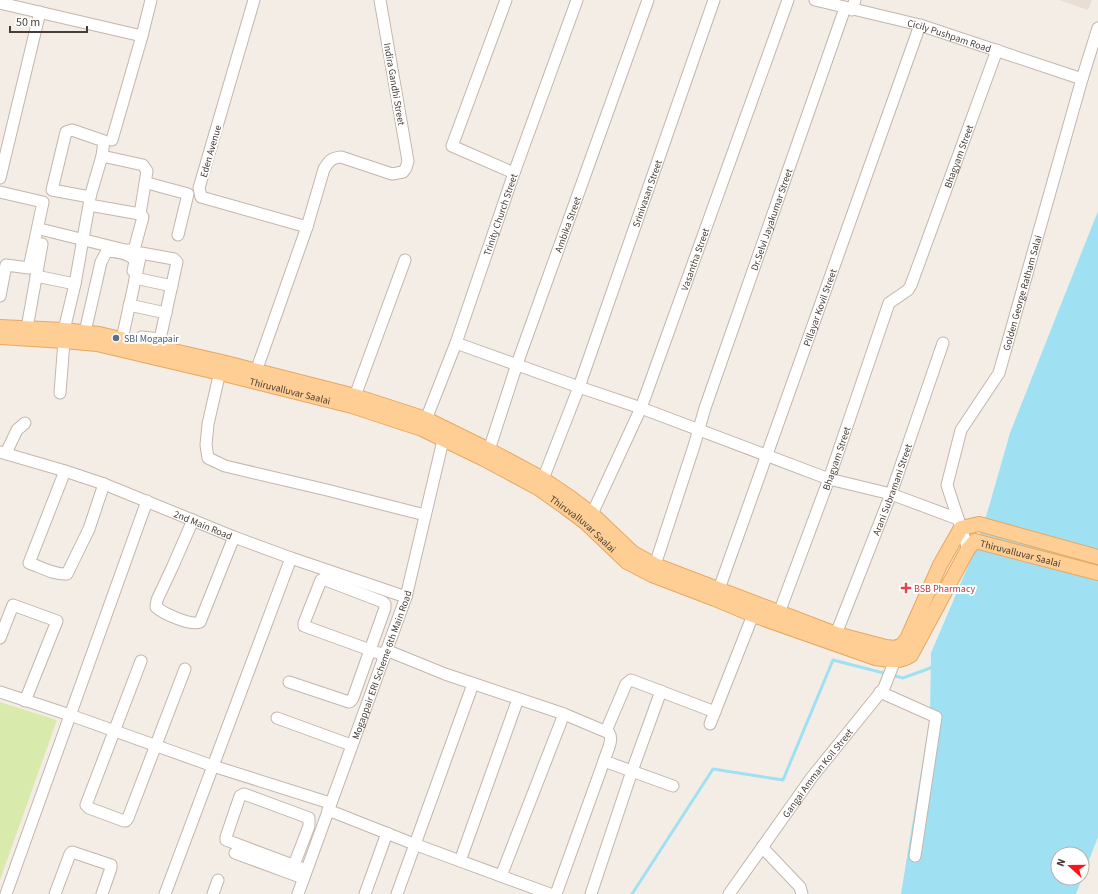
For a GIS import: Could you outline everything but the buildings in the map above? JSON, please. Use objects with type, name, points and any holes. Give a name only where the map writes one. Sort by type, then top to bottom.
[{"type":"main road","name":"Thiruvalluvar Saalai","points":[[0,326],[26,328],[64,335],[97,344],[221,367]]},
{"type":"main road","name":"Thiruvalluvar Saalai","points":[[0,337],[64,335],[85,332],[120,339],[162,348],[352,406],[424,424]]},
{"type":"main road","name":"Thiruvalluvar Saalai","points":[[254,376],[355,396],[424,424],[538,488],[565,506],[585,522],[627,562],[719,589],[836,634],[878,646],[894,660]]},
{"type":"main road","name":"Thiruvalluvar Saalai","points":[[445,435],[489,450],[544,479],[592,514],[653,570],[753,615],[875,658],[903,660],[911,655],[971,545],[1098,573]]},
{"type":"main road","points":[[894,660],[907,639],[959,523],[979,524],[1098,557]]},
{"type":"street","points":[[112,140],[151,0]]},
{"type":"street","name":"Eden Avenue","points":[[201,197],[199,188],[254,0]]},
{"type":"street","name":"Indira Gandhi Street","points":[[307,226],[324,169],[329,160],[341,157],[392,174],[403,172],[406,168],[408,161],[380,0]]},
{"type":"street","points":[[506,0],[452,146],[514,173]]},
{"type":"street","name":"Trinity Church Street","points":[[424,424],[456,343],[514,173],[578,0]]},
{"type":"street","name":"Ambika Street","points":[[489,450],[517,364],[648,0]]},
{"type":"street","name":"Srinivasan Street","points":[[544,479],[579,387],[714,0]]},
{"type":"street","name":"Vasantha Street","points":[[592,514],[641,408],[788,0]]},
{"type":"street","name":"Cicily Pushpam Road","points":[[815,0],[851,6],[920,25],[1082,79]]},
{"type":"street","points":[[0,4],[142,36]]},
{"type":"street","name":"Dr.Selvi Jayakumar Street","points":[[653,570],[707,400],[851,6]]},
{"type":"street","points":[[0,178],[40,12]]},
{"type":"street","name":"Pillayar Kovil Street","points":[[719,589],[920,25]]},
{"type":"street","name":"Golden George Ratham Salai","points":[[971,545],[959,523],[947,485],[961,430],[999,374],[1082,79],[1098,28]]},
{"type":"street","name":"Bhagyam Street","points":[[779,613],[829,479],[889,303],[908,290],[911,285],[997,50]]},
{"type":"street","points":[[26,328],[52,190],[66,132],[72,130],[104,141],[102,156],[89,201],[75,284],[64,335],[60,393]]},
{"type":"street","points":[[44,230],[125,250],[134,250],[143,217],[140,214],[147,171],[146,168],[102,156]]},
{"type":"street","points":[[151,184],[307,226],[254,376]]},
{"type":"street","points":[[52,190],[140,214]]},
{"type":"street","points":[[0,192],[43,202],[29,268],[6,266],[0,296]]},
{"type":"street","points":[[178,235],[188,194]]},
{"type":"street","points":[[85,332],[101,262],[107,251],[118,252],[133,257],[135,261],[120,339]]},
{"type":"street","points":[[120,339],[141,252],[174,259],[177,262],[160,339],[142,336],[140,344]]},
{"type":"street","points":[[162,348],[183,260]]},
{"type":"street","points":[[355,396],[405,260]]},
{"type":"street","points":[[36,276],[75,284]]},
{"type":"street","points":[[135,278],[172,286]]},
{"type":"street","points":[[129,305],[166,313]]},
{"type":"street","points":[[456,343],[641,408],[829,479],[891,494],[959,523]]},
{"type":"street","name":"Arani Subramani Street","points":[[836,634],[891,494],[943,343]]},
{"type":"street","points":[[221,367],[208,424],[206,444],[208,458],[225,466],[425,515]]},
{"type":"street","points":[[3,453],[17,430],[25,423]]},
{"type":"street","name":"Mogappair ERI Scheme 6th Main Road","points":[[298,894],[406,597],[445,435]]},
{"type":"street","name":"2nd Main Road","points":[[3,453],[104,484],[234,537],[406,597]]},
{"type":"street","points":[[65,471],[29,563],[52,572],[61,575],[67,574],[89,529],[104,484]]},
{"type":"street","points":[[6,894],[147,502]]},
{"type":"street","points":[[192,520],[157,600],[156,607],[160,611],[189,622],[200,622],[234,537]]},
{"type":"street","points":[[165,894],[291,558]]},
{"type":"street","points":[[289,682],[349,702],[351,701],[353,698],[370,650],[385,608],[385,604],[383,602],[323,580],[321,580],[304,626],[370,650],[385,652],[473,684],[564,714],[606,731],[611,736],[611,740],[556,894]]},
{"type":"street","points":[[0,638],[13,605],[57,621],[25,701]]},
{"type":"street","points":[[710,724],[753,615]]},
{"type":"street","name":"Gangai Amman Koil Street","points":[[729,894],[812,778],[882,690],[894,660]]},
{"type":"street","points":[[141,661],[86,805],[88,808],[124,821],[128,818],[185,669]]},
{"type":"street","points":[[606,731],[626,684],[628,681],[633,680],[715,712]]},
{"type":"street","points":[[397,894],[473,684]]},
{"type":"street","points":[[882,690],[936,717],[915,856]]},
{"type":"street","points":[[591,894],[632,771],[661,691]]},
{"type":"street","points":[[0,692],[115,730],[329,807],[414,844],[550,894]]},
{"type":"street","points":[[460,861],[518,699]]},
{"type":"street","points":[[501,876],[564,714]]},
{"type":"street","points":[[277,718],[352,745]]},
{"type":"street","points":[[604,761],[673,786]]},
{"type":"street","points":[[294,865],[309,826],[309,818],[244,794],[240,796],[226,840],[294,865],[305,874]]},
{"type":"street","points":[[365,894],[387,833]]},
{"type":"street","points":[[762,847],[800,887],[802,894]]},
{"type":"street","points":[[55,894],[72,852],[111,865],[102,894]]},
{"type":"street","points":[[235,853],[305,874]]},
{"type":"street","points":[[213,894],[218,880]]},
{"type":"shaded area","points":[[1059,0],[1092,0],[1088,10]]},
{"type":"green space","points":[[0,702],[57,720],[0,880]]},
{"type":"water","points":[[1098,211],[1098,837],[1090,858],[1090,846],[1050,846],[1050,886],[1079,886],[1076,894],[901,894],[930,716],[931,653],[971,559],[988,510],[1010,433]]},
{"type":"waterway","points":[[632,894],[713,769],[783,780],[833,660],[903,678],[933,667]]},
{"type":"place","name":"SBI Mogapair","points":[[116,338]]},
{"type":"place","name":"BSB Pharmacy","points":[[906,588]]}]
